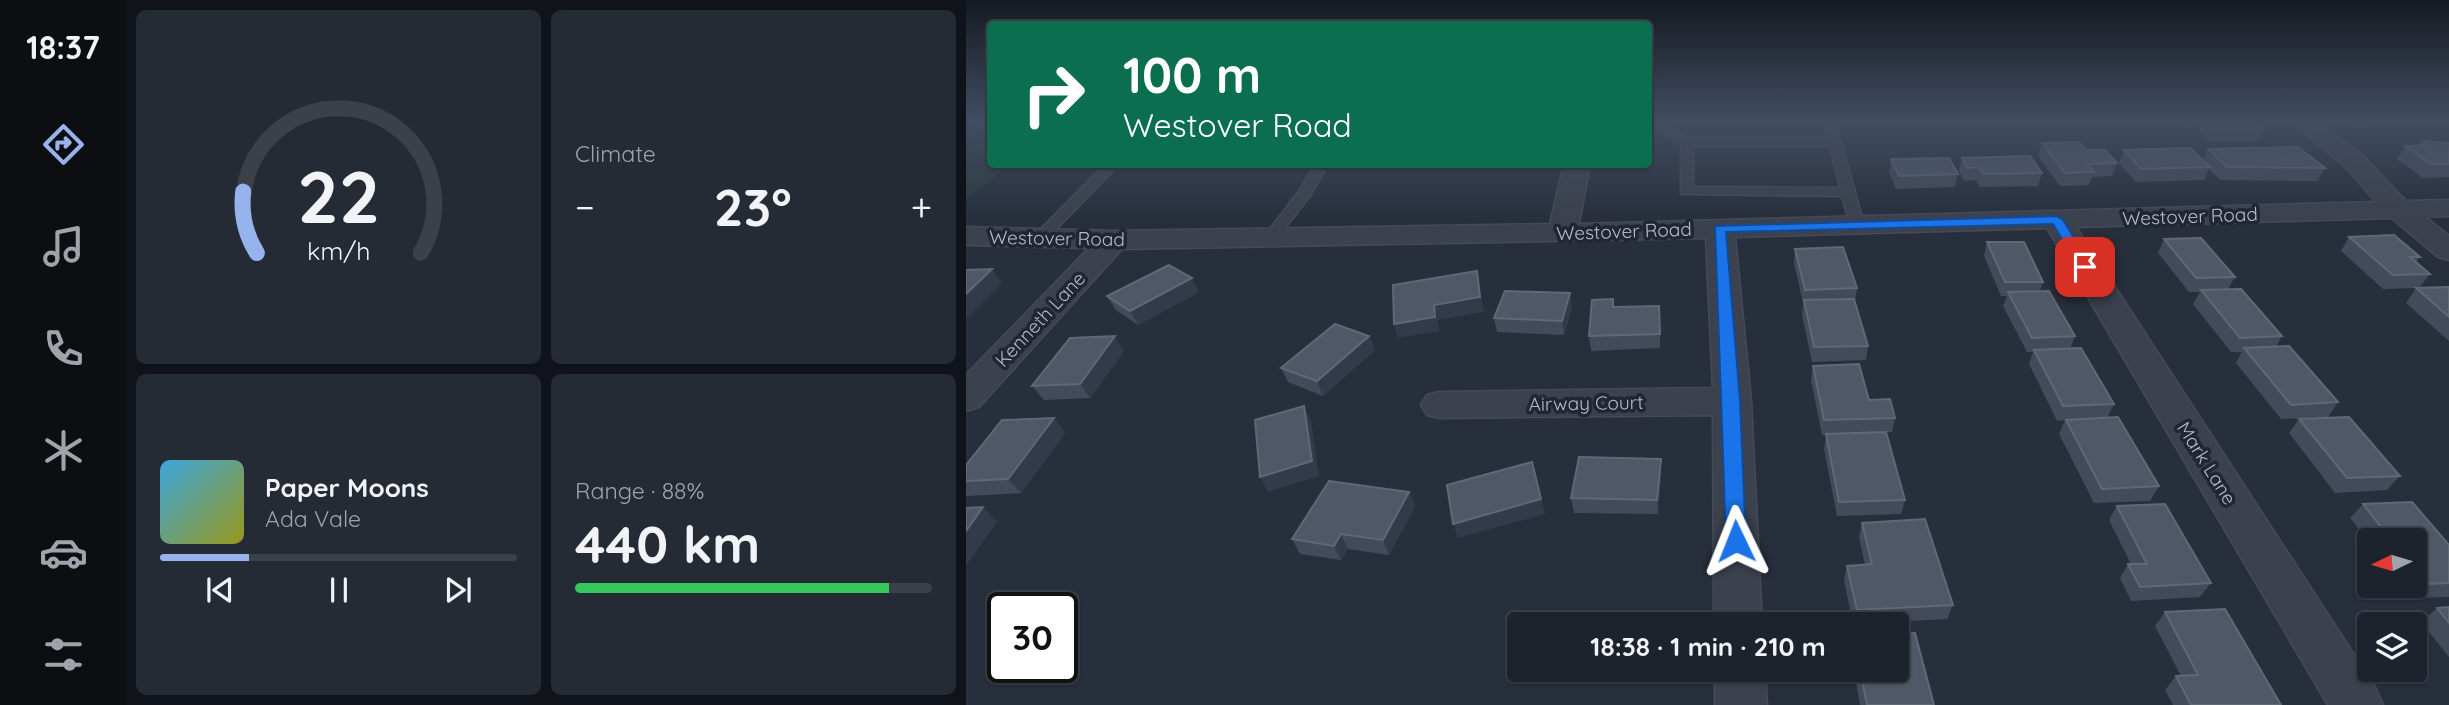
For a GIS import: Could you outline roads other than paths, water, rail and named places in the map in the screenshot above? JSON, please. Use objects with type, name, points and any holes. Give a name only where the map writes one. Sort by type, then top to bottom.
[{"type":"street","points":[[2343,153],[2398,209],[2449,251]]},
{"type":"street","points":[[1563,233],[1576,168]]},
{"type":"street","name":"Westover Road","points":[[966,236],[1114,240],[1563,233],[2449,208]]},
{"type":"street","name":"Mark Lane","points":[[2057,220],[2357,705]]},
{"type":"street","points":[[1720,228],[1732,401],[1738,612]]},
{"type":"street","name":"Kenneth Lane","points":[[966,398],[1114,240]]},
{"type":"street","name":"Airway Court","points":[[1440,405],[1732,401]]},
{"type":"street","points":[[1740,682],[1741,705]]},
{"type":"lane","points":[[1687,153],[1686,191],[1848,192]]},
{"type":"lane","points":[[1839,153],[1857,225]]},
{"type":"lane","points":[[1038,240],[1110,168]]},
{"type":"lane","points":[[1270,238],[1306,191],[1320,168]]}]
